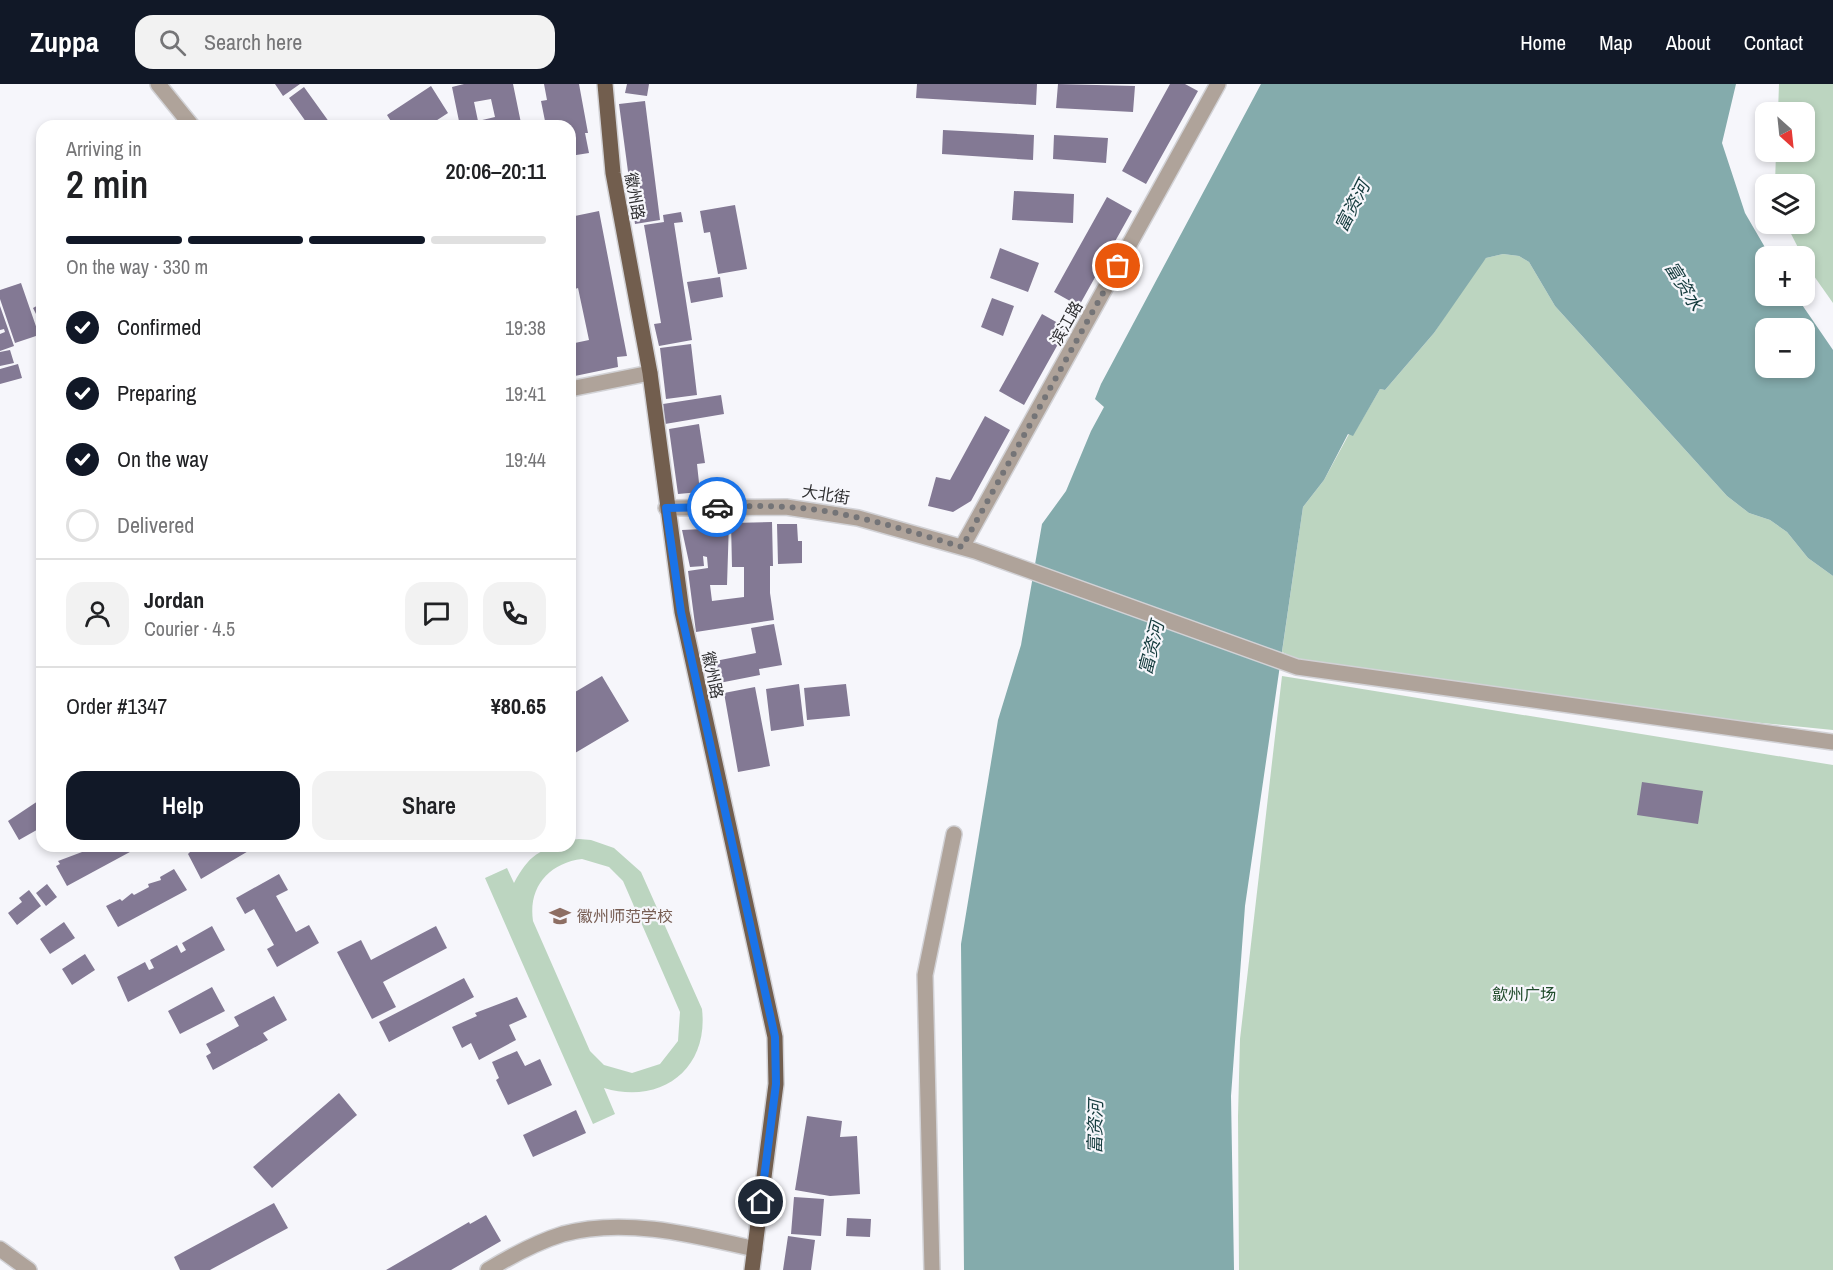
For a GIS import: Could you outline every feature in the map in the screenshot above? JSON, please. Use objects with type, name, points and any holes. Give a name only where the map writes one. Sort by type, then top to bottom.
[{"type":"main road","name":"徽州路","points":[[605,84],[614,182],[650,373],[681,612],[775,1037],[776,1084],[752,1270]]},
{"type":"street","points":[[158,84],[187,120]]},
{"type":"street","name":"滨江路","points":[[969,549],[1218,84]]},
{"type":"street","points":[[576,388],[650,373]]},
{"type":"street","name":"大北街","points":[[666,508],[786,507],[829,512],[887,525],[969,549],[1297,667],[1833,742]]},
{"type":"street","points":[[932,1270],[925,975],[954,834]]},
{"type":"street","points":[[488,1270],[544,1241],[562,1234],[595,1228],[631,1228],[755,1249]]},
{"type":"street","points":[[0,1249],[29,1270]]},
{"type":"green space","points":[[1779,84],[1833,84],[1833,303],[1815,278],[1815,246],[1797,246],[1791,234],[1815,234],[1815,174],[1775,174],[1776,162],[1815,162],[1815,102],[1778,102]]},
{"type":"green space","points":[[1503,254],[1519,256],[1529,262],[1555,306],[1727,496],[1749,513],[1770,520],[1787,532],[1808,558],[1833,576],[1833,730],[1731,720],[1299,660],[1282,652],[1303,507],[1324,480],[1349,434],[1353,435],[1380,389],[1385,390],[1434,333],[1478,266],[1486,258]]},
{"type":"green space","name":"歙州广场","points":[[1282,676],[1833,765],[1833,1270],[1239,1270],[1240,1039]]},
{"type":"green space","points":[[576,839],[591,840],[614,848],[641,872],[702,1009],[702,1031],[698,1049],[689,1065],[677,1078],[661,1087],[644,1091],[625,1092],[604,1088],[615,1114],[593,1124],[485,878],[507,868],[514,883],[524,866],[541,852],[576,852]],"holes":[[[582,859],[609,867],[623,881],[680,1012],[678,1041],[660,1064],[632,1073],[604,1065],[590,1051],[533,921],[532,909],[538,887],[543,879],[551,871],[570,861]]]},
{"type":"water","points":[[1261,84],[1736,84],[1722,143],[1745,213],[1755,234],[1764,246],[1755,246],[1755,306],[1803,306],[1811,318],[1755,318],[1755,378],[1815,378],[1815,324],[1833,350],[1833,576],[1808,558],[1787,532],[1770,520],[1749,513],[1727,496],[1555,306],[1529,262],[1519,256],[1503,254],[1486,258],[1434,333],[1385,390],[1380,389],[1353,436],[1348,434],[1324,480],[1303,507],[1245,906],[1231,1096],[1234,1270],[964,1270],[961,944],[998,720],[1021,645],[1042,524],[1066,491],[1091,431],[1104,407],[1095,399]]},
{"type":"building","points":[[275,84],[300,84],[283,96]]},
{"type":"building","points":[[464,84],[513,84],[520,120],[482,120],[495,117],[491,99],[474,102],[478,120],[459,120],[452,87]]},
{"type":"building","points":[[544,84],[579,84],[588,133],[585,133],[589,153],[576,155],[576,120],[545,120],[541,101],[547,100]]},
{"type":"building","points":[[627,84],[649,84],[647,96],[625,93]]},
{"type":"building","points":[[917,84],[1037,84],[1036,105],[916,98]]},
{"type":"building","points":[[1058,84],[1135,86],[1133,112],[1056,108]]},
{"type":"building","points":[[1170,84],[1185,84],[1198,91],[1146,184],[1122,171]]},
{"type":"building","points":[[431,86],[448,113],[437,120],[390,120],[387,115]]},
{"type":"building","points":[[304,87],[328,120],[305,120],[289,98]]},
{"type":"building","points":[[645,101],[660,220],[635,224],[619,104]]},
{"type":"building","points":[[943,130],[1034,135],[1033,160],[942,154]]},
{"type":"building","points":[[1054,135],[1108,138],[1106,163],[1053,159]]},
{"type":"building","points":[[1014,191],[1074,194],[1073,223],[1012,220]]},
{"type":"building","points":[[1107,197],[1132,211],[1079,306],[1054,292]]},
{"type":"building","points":[[735,205],[747,269],[718,274],[710,232],[704,233],[700,211]]},
{"type":"building","points":[[599,211],[627,356],[617,357],[618,367],[576,376],[576,343],[589,340],[578,288],[576,289],[576,216]]},
{"type":"building","points":[[681,212],[683,222],[674,223],[692,340],[659,346],[654,324],[661,323],[644,225],[664,222],[663,215]]},
{"type":"building","points":[[1000,248],[1039,263],[1028,292],[990,278]]},
{"type":"building","points":[[720,277],[723,297],[691,303],[687,282]]},
{"type":"building","points":[[21,283],[36,326],[36,336],[15,343],[0,299],[0,290]]},
{"type":"building","points":[[992,298],[1014,306],[1003,336],[981,327]]},
{"type":"building","points":[[0,306],[14,346],[0,351],[0,334],[5,332],[4,329],[0,330]]},
{"type":"building","points":[[1042,314],[1067,328],[1024,405],[999,391]]},
{"type":"building","points":[[691,344],[697,395],[666,399],[660,348]]},
{"type":"building","points":[[10,350],[14,363],[0,366],[0,352]]},
{"type":"building","points":[[18,364],[22,378],[0,384],[0,369]]},
{"type":"building","points":[[721,395],[724,414],[665,424],[663,404]]},
{"type":"building","points":[[985,416],[1010,430],[971,501],[953,512],[928,506],[936,477],[950,480]]},
{"type":"building","points":[[699,424],[705,463],[697,464],[700,492],[678,494],[669,429]]},
{"type":"building","points":[[703,522],[729,522],[727,585],[710,585],[712,601],[744,597],[744,567],[732,567],[731,523],[772,522],[773,566],[770,566],[770,593],[774,620],[696,632],[688,571],[708,568],[707,557],[703,556],[704,566],[690,567],[682,530],[703,529]]},
{"type":"building","points":[[777,524],[797,524],[798,541],[802,541],[802,563],[778,564]]},
{"type":"building","points":[[774,624],[782,665],[759,669],[760,675],[714,684],[710,662],[756,653],[751,628]]},
{"type":"building","points":[[602,676],[629,721],[576,752],[576,691]]},
{"type":"building","points":[[799,684],[804,726],[771,731],[766,689]]},
{"type":"building","points":[[846,684],[850,716],[807,720],[804,688]]},
{"type":"building","points":[[755,687],[770,766],[738,772],[724,693]]},
{"type":"building","points":[[1642,782],[1703,791],[1698,824],[1637,815]]},
{"type":"building","points":[[36,802],[36,830],[19,840],[8,821]]},
{"type":"building","points":[[82,852],[130,852],[67,886],[56,866],[60,864],[58,861]]},
{"type":"building","points":[[190,852],[247,852],[201,879],[188,854]]},
{"type":"building","points":[[174,869],[187,890],[118,927],[106,906],[120,899],[122,901],[132,893],[134,895],[149,887],[148,884],[161,880],[160,877]]},
{"type":"building","points":[[279,874],[288,890],[276,896],[296,932],[309,925],[319,943],[277,967],[267,949],[274,945],[254,909],[245,914],[236,898]]},
{"type":"building","points":[[47,884],[57,897],[46,906],[36,893]]},
{"type":"building","points":[[29,890],[41,906],[17,925],[8,913],[22,902],[19,898]]},
{"type":"building","points":[[64,922],[75,938],[50,954],[40,939]]},
{"type":"building","points":[[212,926],[225,950],[128,1002],[117,977],[145,962],[149,970],[154,968],[150,960],[177,945],[181,953],[186,950],[182,943]]},
{"type":"building","points":[[436,926],[447,948],[383,982],[396,1007],[372,1019],[337,952],[361,940],[371,960]]},
{"type":"building","points":[[85,954],[95,970],[72,985],[62,969]]},
{"type":"building","points":[[464,978],[474,997],[389,1042],[379,1022]]},
{"type":"building","points":[[212,987],[225,1011],[180,1034],[168,1011]]},
{"type":"building","points":[[274,996],[287,1020],[263,1033],[268,1040],[213,1070],[206,1056],[211,1053],[206,1044],[239,1026],[234,1017]]},
{"type":"building","points":[[517,997],[527,1017],[509,1025],[516,1040],[479,1060],[471,1043],[462,1048],[452,1027],[477,1016],[475,1013]]},
{"type":"building","points":[[517,1051],[525,1066],[540,1059],[552,1085],[508,1105],[496,1080],[499,1078],[492,1062]]},
{"type":"building","points":[[339,1093],[357,1115],[272,1188],[253,1167]]},
{"type":"building","points":[[576,1110],[586,1133],[533,1157],[523,1135]]},
{"type":"building","points":[[807,1116],[842,1121],[840,1137],[857,1136],[860,1194],[830,1196],[795,1190]]},
{"type":"building","points":[[794,1197],[824,1199],[821,1236],[791,1234]]},
{"type":"building","points":[[274,1203],[288,1228],[210,1270],[180,1270],[174,1257]]},
{"type":"building","points":[[486,1215],[501,1241],[451,1270],[386,1270],[469,1222],[470,1224]]},
{"type":"building","points":[[847,1218],[871,1219],[870,1237],[846,1236]]},
{"type":"building","points":[[788,1236],[815,1240],[811,1270],[783,1270]]},
{"type":"way so far","points":[[717,507],[786,507],[829,512],[887,525],[962,547],[1118,266]]},
{"type":"place","name":"徽州师范学校","points":[[560,916]]},
{"type":"route","points":[[717,507],[666,508],[681,612],[775,1037],[776,1084],[761,1202]]},
{"type":"water label","name":"富资河","points":[[1352,206]]},
{"type":"water label","name":"富资水","points":[[1684,286]]},
{"type":"water label","name":"富资河","points":[[1151,648]]},
{"type":"water label","name":"富资河","points":[[1095,1127]]}]
